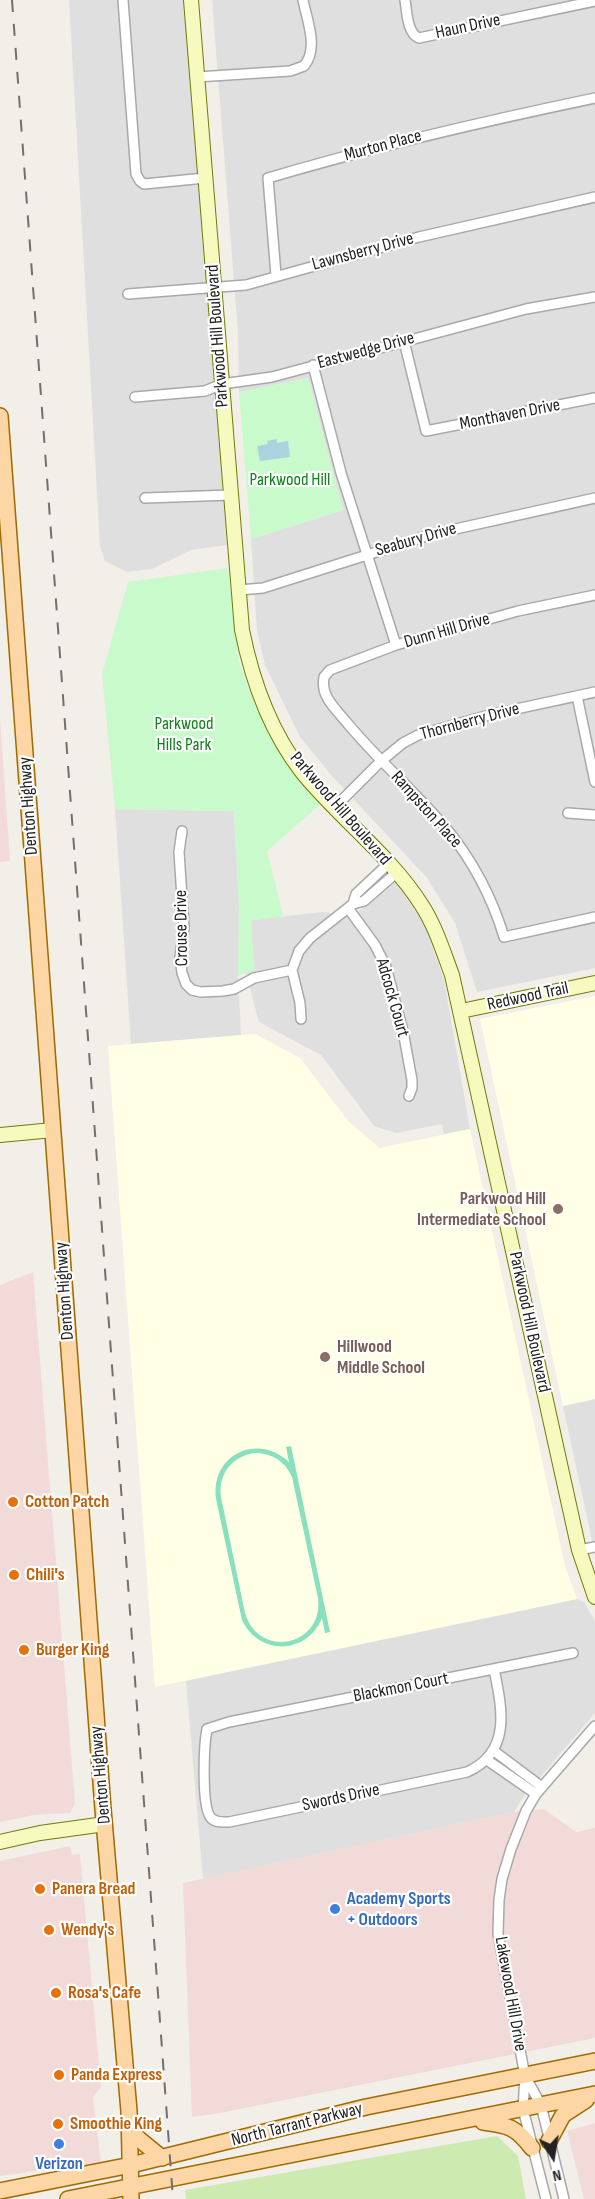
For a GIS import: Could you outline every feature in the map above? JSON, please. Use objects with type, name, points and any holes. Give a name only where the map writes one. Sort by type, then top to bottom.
[{"type":"main road","name":"Denton Highway","points":[[0,416],[132,2192]]},
{"type":"main road","name":"North Tarrant Parkway","points":[[0,2191],[162,2158],[366,2107],[595,2061]]},
{"type":"main road","name":"North Tarrant Parkway","points":[[68,2199],[132,2192],[595,2094]]},
{"type":"main road","points":[[549,2141],[563,2115],[595,2094]]},
{"type":"main road","points":[[465,2121],[511,2127],[524,2137],[532,2148]]},
{"type":"main road","points":[[129,2128],[162,2158]]},
{"type":"street","points":[[123,0],[136,174],[144,184],[206,178]]},
{"type":"street","name":"Parkwood Hill Boulevard","points":[[191,0],[242,630],[247,655],[266,709],[285,747],[334,808],[392,869],[421,904],[452,975],[579,1550],[595,1597]]},
{"type":"street","points":[[196,77],[290,70],[304,66],[312,54],[303,0]]},
{"type":"street","name":"Haun Drive","points":[[405,0],[410,29],[414,36],[419,38],[595,1]]},
{"type":"street","name":"Murton Place","points":[[276,276],[268,178],[360,151],[476,122],[595,98]]},
{"type":"street","name":"Lawnsberry Drive","points":[[129,294],[246,285],[419,237],[595,197]]},
{"type":"street","name":"Eastwedge Drive","points":[[135,397],[205,391],[222,384],[272,377],[526,309],[595,299]]},
{"type":"street","name":"Monthaven Drive","points":[[405,340],[426,431],[595,398]]},
{"type":"street","points":[[313,365],[341,473],[396,645]]},
{"type":"street","points":[[145,498],[231,495]]},
{"type":"street","name":"Seabury Drive","points":[[239,590],[263,588],[453,529],[595,498]]},
{"type":"street","name":"Dunn Hill Drive","points":[[326,697],[323,686],[324,677],[330,670],[396,645],[518,611],[595,595]]},
{"type":"street","name":"Thornberry Drive","points":[[334,808],[381,762],[403,743],[418,735],[493,714],[595,692]]},
{"type":"street","points":[[577,696],[595,782]]},
{"type":"street","name":"Rampston Place","points":[[326,697],[381,762],[446,828],[482,880],[504,937],[595,917]]},
{"type":"street","points":[[568,813],[595,815]]},
{"type":"street","name":"Crouse Drive","points":[[182,831],[179,852],[183,928],[180,957],[186,984],[192,990],[201,992],[223,991],[234,989],[254,978],[292,970]]},
{"type":"street","points":[[301,1018],[292,970],[299,951],[310,938],[350,906],[364,901],[392,869]]},
{"type":"street","name":"Adcock Court","points":[[350,906],[386,967],[403,1031],[410,1070],[412,1088],[409,1096]]},
{"type":"street","name":"Redwood Trail","points":[[461,1011],[595,983]]},
{"type":"street","points":[[0,1135],[53,1130]]},
{"type":"street","points":[[579,1550],[595,1547]]},
{"type":"street","name":"Blackmon Court","points":[[229,1722],[573,1653]]},
{"type":"street","name":"Swords Drive","points":[[229,1722],[207,1729],[205,1740],[206,1805],[210,1817],[219,1822],[229,1822],[467,1772],[488,1760],[494,1752],[500,1729],[501,1702],[494,1669]]},
{"type":"street","name":"Lakewood Hill Drive","points":[[525,2076],[498,1934],[502,1879],[522,1821],[539,1790],[595,1726]]},
{"type":"street","points":[[494,1752],[539,1790]]},
{"type":"street","points":[[488,1760],[539,1790]]},
{"type":"street","points":[[0,1842],[40,1833],[105,1824]]},
{"type":"street","points":[[525,2076],[541,2105],[564,2199]]},
{"type":"street","points":[[525,2076],[523,2109],[546,2199]]},
{"type":"shaded area","points":[[69,0],[186,0],[227,545],[191,550],[152,569],[127,572],[105,561],[100,546]]},
{"type":"shaded area","points":[[212,0],[595,0],[595,968],[477,992],[455,923],[427,878],[332,776],[300,737],[265,665],[257,630],[251,539],[343,510],[308,378],[239,392],[238,333]]},
{"type":"shaded area","points":[[0,719],[10,861],[0,862]]},
{"type":"shaded area","points":[[115,809],[234,811],[239,906],[238,976],[241,1035],[131,1044]]},
{"type":"shaded area","points":[[394,881],[423,921],[444,980],[470,1129],[444,1134],[442,1124],[396,1133],[374,1126],[321,1055],[259,1022],[246,973],[254,970],[251,920],[323,912],[346,915],[351,918]]},
{"type":"shaded area","name":"Parkwood Hill Intermediate School","points":[[595,996],[595,1399],[563,1406],[480,1019]]},
{"type":"shaded area","name":"Hillwood Middle School","points":[[255,1034],[300,1058],[349,1122],[380,1148],[470,1129],[565,1566],[577,1599],[155,1687],[108,1046]]},
{"type":"shaded area","points":[[33,1272],[75,1803],[70,1813],[34,1815],[0,1822],[0,1285]]},
{"type":"shaded area","points":[[595,1399],[595,1554],[563,1406]]},
{"type":"shaded area","points":[[577,1599],[584,1602],[595,1621],[595,1713],[524,1796],[514,1812],[203,1879],[186,1681]]},
{"type":"shaded area","points":[[544,1809],[576,1832],[595,1828],[595,2038],[192,2117],[183,1883],[514,1812]]},
{"type":"shaded area","points":[[70,1846],[72,1855],[80,1854],[101,2087],[93,2097],[101,2163],[0,2176],[0,1861]]},
{"type":"shaded area","points":[[595,2123],[595,2199],[584,2199],[567,2131]]},
{"type":"green space","name":"Parkwood Hill","points":[[308,378],[343,510],[251,539],[239,392]]},
{"type":"green space","name":"Parkwood Hills Park","points":[[228,568],[239,662],[256,707],[287,759],[323,802],[267,851],[283,916],[251,921],[254,970],[238,976],[239,906],[234,811],[115,809],[102,674],[128,582]]},
{"type":"green space","points":[[291,1446],[330,1632],[325,1633],[322,1618],[306,1639],[283,1646],[271,1645],[260,1640],[250,1632],[242,1620],[216,1499],[216,1484],[220,1470],[238,1453],[250,1449],[263,1449],[276,1453],[289,1462],[286,1447]],"holes":[[[261,1453],[282,1462],[292,1477],[318,1598],[317,1614],[311,1627],[301,1636],[289,1641],[276,1642],[263,1637],[252,1628],[245,1613],[221,1497],[224,1474],[233,1462],[247,1455]]]},
{"type":"green space","points":[[497,2136],[518,2156],[526,2199],[186,2199],[185,2190]]},
{"type":"water","points":[[277,439],[277,443],[288,441],[290,457],[260,461],[257,446]]},
{"type":"railway","points":[[12,0],[173,2199]]},
{"type":"place","name":"Parkwood Hill Intermediate School","points":[[558,1209]]},
{"type":"place","name":"Hillwood Middle School","points":[[325,1357]]},
{"type":"place","name":"Cotton Patch","points":[[13,1502]]},
{"type":"place","name":"Chili's","points":[[14,1575]]},
{"type":"place","name":"Burger King","points":[[24,1650]]},
{"type":"place","name":"Panera Bread","points":[[40,1889]]},
{"type":"place","name":"Academy Sports + Outdoors","points":[[335,1909]]},
{"type":"place","name":"Wendy's","points":[[49,1930]]},
{"type":"place","name":"Rosa's Cafe","points":[[56,1993]]},
{"type":"place","name":"Panda Express","points":[[59,2075]]},
{"type":"place","name":"Smoothie King","points":[[58,2124]]},
{"type":"place","name":"Verizon","points":[[59,2144]]}]
